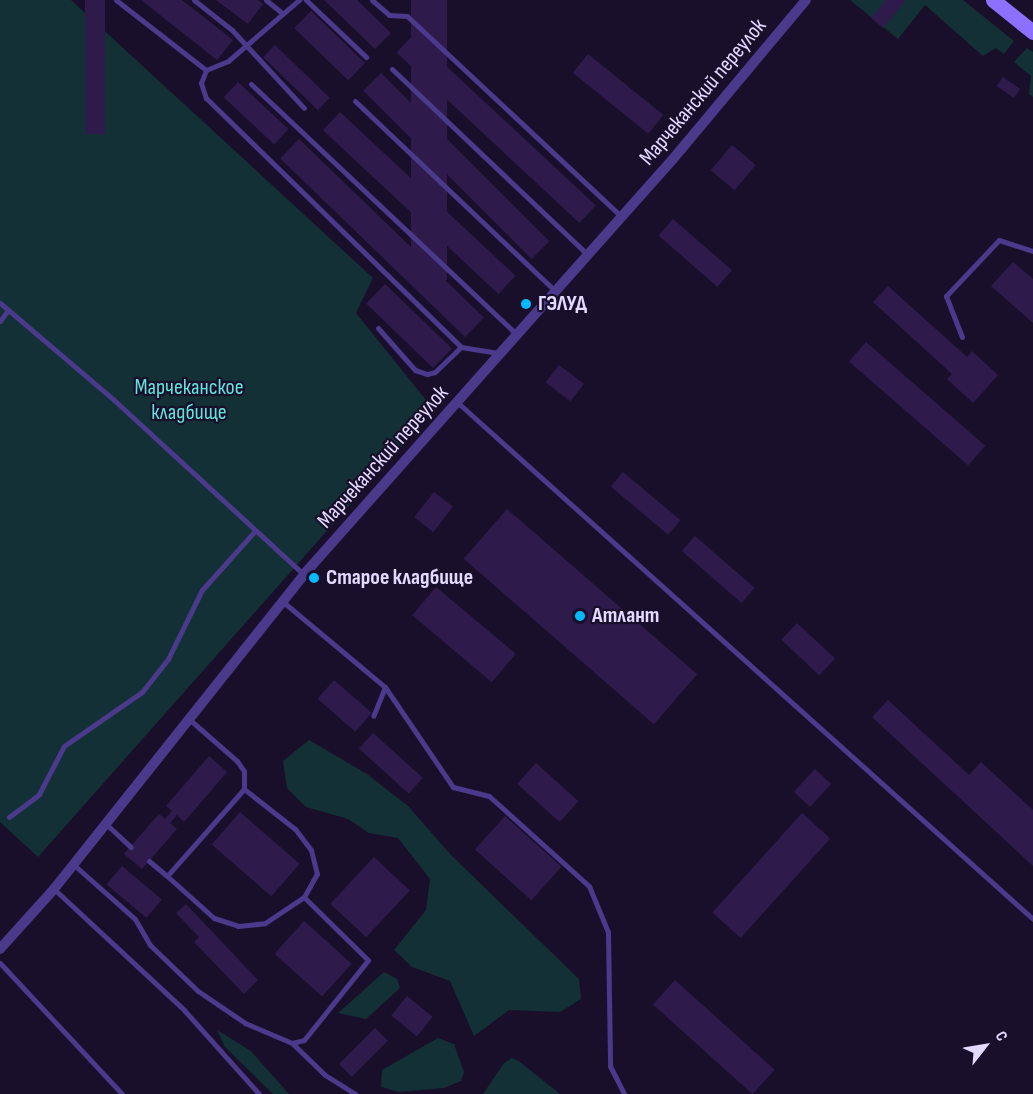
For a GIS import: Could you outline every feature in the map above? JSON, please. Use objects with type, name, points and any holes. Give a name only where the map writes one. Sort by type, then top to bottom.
[{"type":"main road","points":[[993,0],[1033,32]]},
{"type":"street","name":"Марчеканский переулок","points":[[0,949],[74,865],[188,718],[304,575],[621,216],[806,0]]},
{"type":"lane","points":[[116,0],[206,70]]},
{"type":"lane","points":[[194,0],[245,45],[304,108]]},
{"type":"lane","points":[[266,0],[280,12]]},
{"type":"lane","points":[[299,0],[280,12],[228,61],[206,70],[201,83],[206,98],[461,347],[500,353]]},
{"type":"lane","points":[[306,0],[366,57]]},
{"type":"lane","points":[[372,0],[389,15],[407,16],[621,216]]},
{"type":"lane","points":[[392,69],[586,254]]},
{"type":"lane","points":[[251,84],[516,334]]},
{"type":"lane","points":[[354,101],[555,291]]},
{"type":"lane","points":[[962,337],[946,296],[999,240],[1033,251]]},
{"type":"lane","points":[[0,303],[304,575]]},
{"type":"lane","points":[[0,321],[8,310]]},
{"type":"lane","points":[[378,328],[415,370],[427,374],[435,372],[461,347]]},
{"type":"lane","points":[[457,402],[1033,919]]},
{"type":"lane","points":[[9,817],[39,794],[63,746],[142,692],[168,659],[202,590],[255,531]]},
{"type":"lane","points":[[282,601],[385,687],[453,787],[489,796],[588,886],[608,932],[610,1066],[624,1094]]},
{"type":"lane","points":[[373,716],[385,687]]},
{"type":"lane","points":[[167,876],[244,789],[244,771],[237,761],[188,718]]},
{"type":"lane","points":[[149,861],[214,918],[238,926],[265,923],[304,897],[317,874],[311,850],[295,829],[244,789]]},
{"type":"lane","points":[[106,824],[131,847]]},
{"type":"lane","points":[[74,865],[135,919],[150,945],[198,991],[245,1023],[292,1044],[325,1076],[356,1094]]},
{"type":"lane","points":[[54,889],[184,1010],[259,1094]]},
{"type":"lane","points":[[292,1044],[304,1040],[368,960],[304,897]]},
{"type":"lane","points":[[0,963],[122,1094]]},
{"type":"green space","name":"Марчеканское кладбище","points":[[0,0],[71,0],[373,278],[356,313],[434,410],[38,857],[0,822]]},
{"type":"green space","points":[[850,0],[963,0],[1014,41],[1004,54],[996,48],[983,56],[925,5],[898,39]]},
{"type":"green space","points":[[1027,48],[1033,52],[1033,97],[1029,94],[1031,76],[1014,62]]},
{"type":"green space","points":[[309,740],[367,774],[408,806],[450,854],[579,979],[581,999],[560,1012],[509,1010],[474,1036],[450,981],[412,967],[394,950],[426,910],[430,879],[398,838],[369,833],[348,819],[306,807],[287,788],[283,761]]},
{"type":"green space","points":[[384,972],[397,979],[400,988],[366,1019],[338,1013]]},
{"type":"green space","points":[[217,1030],[251,1051],[289,1094],[273,1094],[225,1047]]},
{"type":"green space","points":[[438,1038],[454,1044],[464,1072],[461,1081],[444,1088],[399,1092],[381,1087],[382,1070]]},
{"type":"green space","points":[[512,1058],[560,1094],[483,1094],[504,1063]]},
{"type":"building","points":[[85,0],[105,0],[105,134],[85,134]]},
{"type":"building","points":[[141,0],[182,0],[233,40],[217,60]]},
{"type":"building","points":[[216,0],[258,0],[263,4],[248,24]]},
{"type":"building","points":[[324,0],[357,0],[391,33],[375,49]]},
{"type":"building","points":[[411,0],[447,0],[447,280],[411,280]]},
{"type":"building","points":[[886,0],[906,0],[883,28],[871,18]]},
{"type":"building","points":[[311,11],[365,63],[348,80],[294,28]]},
{"type":"building","points":[[413,35],[596,205],[579,223],[397,53]]},
{"type":"building","points":[[275,45],[330,98],[318,110],[263,57]]},
{"type":"building","points":[[588,54],[663,115],[648,134],[573,73]]},
{"type":"building","points":[[381,73],[549,241],[532,259],[363,91]]},
{"type":"building","points":[[1003,77],[1020,89],[1014,98],[997,86]]},
{"type":"building","points":[[238,82],[288,129],[274,144],[224,97]]},
{"type":"building","points":[[340,112],[516,276],[498,294],[323,130]]},
{"type":"building","points":[[299,139],[484,318],[465,337],[280,158]]},
{"type":"building","points":[[732,145],[756,165],[735,190],[711,170]]},
{"type":"building","points":[[673,219],[732,270],[717,287],[659,236]]},
{"type":"building","points":[[1013,262],[1033,279],[1033,323],[991,286]]},
{"type":"building","points":[[385,284],[452,349],[433,368],[366,303]]},
{"type":"building","points":[[888,286],[967,357],[972,351],[998,375],[973,403],[947,379],[952,374],[873,302]]},
{"type":"building","points":[[866,342],[985,446],[968,465],[849,362]]},
{"type":"building","points":[[559,365],[584,384],[571,401],[546,383]]},
{"type":"building","points":[[623,472],[680,520],[668,535],[611,487]]},
{"type":"building","points":[[434,492],[453,507],[433,532],[414,517]]},
{"type":"building","name":"Атлант","points":[[507,509],[697,674],[654,724],[464,559]]},
{"type":"building","points":[[695,536],[755,588],[742,603],[682,551]]},
{"type":"building","points":[[436,587],[516,654],[492,682],[412,615]]},
{"type":"building","points":[[797,623],[835,658],[819,675],[781,640]]},
{"type":"building","points":[[334,680],[372,713],[355,732],[318,699]]},
{"type":"building","points":[[888,700],[969,775],[981,762],[1033,810],[1033,866],[872,717]]},
{"type":"building","points":[[373,733],[423,778],[409,793],[359,749]]},
{"type":"building","points":[[209,756],[227,772],[184,822],[177,815],[170,823],[177,829],[142,869],[124,854],[159,814],[165,819],[172,811],[166,806]]},
{"type":"building","points":[[536,763],[578,801],[560,822],[517,784]]},
{"type":"building","points":[[815,769],[831,784],[810,807],[794,792]]},
{"type":"building","points":[[240,812],[300,864],[271,896],[212,844]]},
{"type":"building","points":[[802,813],[830,838],[741,938],[712,913]]},
{"type":"building","points":[[505,816],[561,867],[531,900],[475,849]]},
{"type":"building","points":[[374,857],[410,890],[366,937],[330,904]]},
{"type":"building","points":[[122,866],[162,899],[146,918],[107,884]]},
{"type":"building","points":[[186,904],[258,980],[244,994],[194,942],[199,937],[176,913]]},
{"type":"building","points":[[304,921],[352,964],[322,997],[275,954]]},
{"type":"building","points":[[675,980],[775,1070],[752,1094],[653,1005]]},
{"type":"building","points":[[407,996],[433,1017],[417,1036],[391,1015]]},
{"type":"building","points":[[375,1028],[388,1041],[352,1077],[339,1064]]},
{"type":"place","name":"ГЭЛУД","points":[[526,304]]},
{"type":"place","name":"Старое кладбище","points":[[314,578]]},
{"type":"place","name":"Атлант","points":[[580,616]]}]
